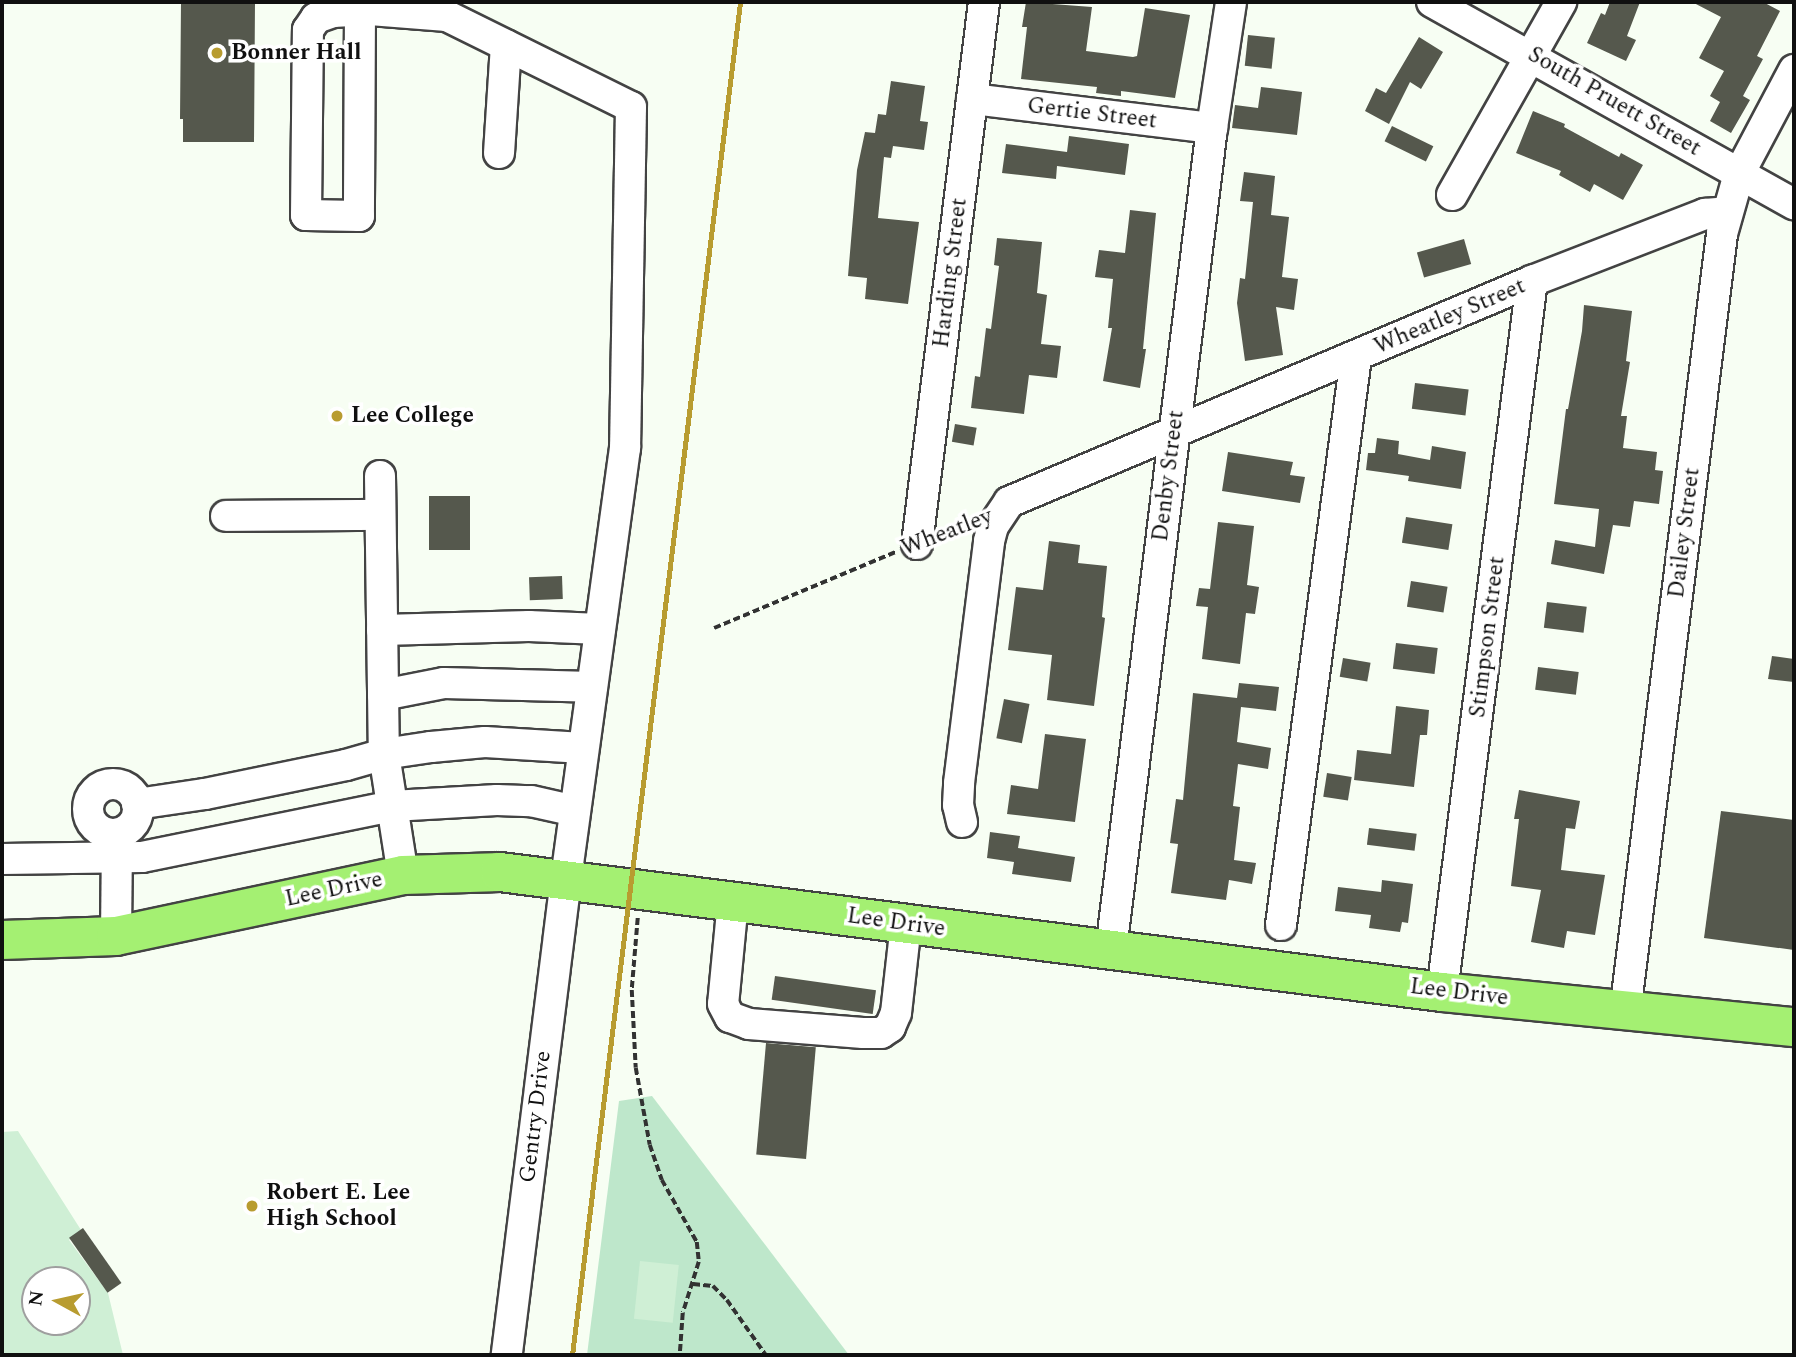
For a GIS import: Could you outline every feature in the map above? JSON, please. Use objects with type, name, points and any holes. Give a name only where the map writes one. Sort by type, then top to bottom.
[{"type":"main road","name":"Lee Drive","points":[[2,940],[117,936],[403,875],[500,872],[1443,992],[1794,1027]]},
{"type":"street","name":"Harding Street","points":[[917,544],[984,2]]},
{"type":"street","name":"Denby Street","points":[[1111,950],[1212,128],[1231,2]]},
{"type":"street","name":"South Pruett Street","points":[[1432,2],[1532,55],[1794,204]]},
{"type":"street","points":[[1452,195],[1561,2]]},
{"type":"street","points":[[367,7],[359,216],[306,215],[308,30],[316,18],[325,15],[367,7],[447,16],[506,45],[499,153]]},
{"type":"street","name":"Gentry Drive","points":[[506,45],[631,107],[625,448],[565,879],[507,1355]]},
{"type":"street","name":"Dailey Street","points":[[1625,1012],[1727,212],[1739,174],[1794,70]]},
{"type":"street","name":"Gertie Street","points":[[972,99],[1212,128]]},
{"type":"street","name":"Wheatley Street","points":[[1175,430],[1356,357],[1532,281],[1705,214],[1727,212]]},
{"type":"street","name":"Stimpson Street","points":[[1443,992],[1532,281]]},
{"type":"street","points":[[1280,925],[1356,357]]},
{"type":"street","name":"Wheatley","points":[[1002,511],[1009,502],[1022,495],[1175,430]]},
{"type":"street","points":[[380,476],[384,754],[403,875]]},
{"type":"street","points":[[962,822],[958,805],[959,783],[987,555],[993,526],[1002,511]]},
{"type":"street","points":[[226,516],[379,514]]},
{"type":"street","points":[[382,630],[516,626],[600,629]]},
{"type":"street","points":[[383,695],[444,684],[592,687]]},
{"type":"street","points":[[137,804],[205,794],[346,765],[384,754],[485,742],[583,748]]},
{"type":"street","points":[[117,936],[117,845],[135,820],[137,804],[130,790],[115,784],[99,788],[93,794],[87,810],[93,826],[108,834],[117,845],[142,857],[392,806],[497,800],[531,801],[575,811]]},
{"type":"street","points":[[2,859],[117,845]]},
{"type":"street","points":[[733,901],[723,1004],[730,1017],[749,1024],[881,1033],[890,1027],[896,1013],[906,924]]},
{"type":"path","name":"Wheatley","points":[[714,628],[1002,511]]},
{"type":"path","points":[[640,889],[632,990],[636,1068],[650,1145],[662,1180],[696,1242],[699,1262],[683,1313],[680,1355]]},
{"type":"path","points":[[693,1283],[713,1286],[727,1300],[766,1355]]},
{"type":"green space","points":[[652,1096],[849,1355],[587,1355],[619,1101]]},
{"type":"green space","points":[[18,1131],[81,1230],[69,1240],[88,1266],[21,1266],[21,1336],[91,1336],[91,1270],[108,1293],[123,1355],[2,1355],[2,1132]]},
{"type":"green space","points":[[640,1261],[679,1265],[673,1323],[634,1319]]},
{"type":"building","name":"Bonner Hall","points":[[181,2],[255,2],[254,142],[183,142],[183,119],[180,119]]},
{"type":"building","points":[[1026,2],[1092,7],[1086,51],[1133,57],[1137,56],[1145,8],[1190,15],[1175,98],[1121,91],[1121,96],[1096,93],[1097,87],[1021,79],[1027,27],[1022,27]]},
{"type":"building","points":[[1610,2],[1640,2],[1627,36],[1636,40],[1626,61],[1587,43],[1601,13],[1605,15]]},
{"type":"building","points":[[1692,2],[1763,2],[1780,11],[1757,56],[1763,59],[1743,96],[1750,100],[1731,133],[1710,121],[1720,102],[1710,96],[1724,71],[1699,58],[1721,17]]},
{"type":"building","points":[[1248,35],[1275,38],[1272,69],[1245,66]]},
{"type":"building","points":[[1419,37],[1443,52],[1421,89],[1410,82],[1389,124],[1365,111],[1376,88],[1386,93]]},
{"type":"building","points":[[891,81],[925,86],[920,121],[928,122],[924,150],[893,146],[891,158],[884,157],[878,218],[919,222],[908,304],[865,299],[867,278],[848,276],[857,170],[865,132],[875,133],[878,114],[886,115]]},
{"type":"building","points":[[1261,87],[1302,92],[1297,135],[1232,128],[1235,105],[1258,108]]},
{"type":"building","points":[[1533,111],[1565,124],[1564,127],[1619,157],[1621,153],[1643,165],[1623,200],[1594,184],[1590,192],[1559,175],[1561,171],[1516,153]]},
{"type":"building","points":[[1392,126],[1433,146],[1426,161],[1385,141]]},
{"type":"building","points":[[1069,136],[1129,144],[1125,175],[1057,166],[1056,179],[1002,173],[1006,144],[1067,152]]},
{"type":"building","points":[[1244,172],[1275,176],[1271,215],[1289,217],[1282,277],[1298,279],[1294,310],[1276,307],[1283,355],[1245,361],[1237,303],[1240,278],[1245,279],[1253,202],[1240,201]]},
{"type":"building","points":[[1130,210],[1156,213],[1143,349],[1146,349],[1140,388],[1103,381],[1112,328],[1108,328],[1113,279],[1095,277],[1099,250],[1125,253]]},
{"type":"building","points":[[997,238],[1042,242],[1037,293],[1047,295],[1041,344],[1061,346],[1057,378],[1029,375],[1024,414],[971,408],[975,376],[980,377],[986,328],[991,329],[999,266],[994,265]]},
{"type":"building","points":[[1464,239],[1471,264],[1424,277],[1417,253]]},
{"type":"building","points":[[1584,305],[1632,311],[1626,361],[1630,362],[1621,416],[1627,416],[1623,448],[1657,452],[1655,470],[1663,471],[1659,504],[1634,501],[1630,527],[1613,525],[1604,574],[1551,564],[1555,540],[1595,547],[1599,509],[1554,504],[1566,409],[1582,331]]},
{"type":"building","points":[[1415,383],[1469,390],[1465,415],[1412,409]]},
{"type":"building","points":[[955,424],[977,428],[974,446],[952,442]]},
{"type":"building","points":[[1377,438],[1399,441],[1398,454],[1430,460],[1432,446],[1466,452],[1461,489],[1408,481],[1409,476],[1366,470],[1368,453],[1375,453]]},
{"type":"building","points":[[1228,452],[1293,462],[1290,475],[1305,477],[1300,503],[1222,491]]},
{"type":"building","points":[[429,496],[470,496],[470,550],[429,550]]},
{"type":"building","points":[[1406,517],[1452,524],[1448,550],[1402,543]]},
{"type":"building","points":[[1218,522],[1254,526],[1247,585],[1259,587],[1255,614],[1246,613],[1240,664],[1202,659],[1208,607],[1196,606],[1199,588],[1210,589]]},
{"type":"building","points":[[1049,541],[1080,545],[1078,563],[1107,566],[1102,617],[1105,618],[1094,706],[1047,700],[1052,655],[1008,650],[1016,587],[1043,590]]},
{"type":"building","points":[[562,576],[563,599],[530,600],[529,577]]},
{"type":"building","points":[[1411,581],[1448,587],[1443,612],[1407,607]]},
{"type":"building","points":[[1547,602],[1587,607],[1584,633],[1544,628]]},
{"type":"building","points":[[1396,643],[1438,648],[1435,674],[1393,669]]},
{"type":"building","points":[[1772,656],[1794,659],[1794,682],[1768,679]]},
{"type":"building","points":[[1343,658],[1371,663],[1367,682],[1340,677]]},
{"type":"building","points":[[1538,667],[1579,672],[1576,695],[1535,690]]},
{"type":"building","points":[[1239,683],[1279,687],[1276,711],[1241,707],[1237,742],[1271,748],[1268,769],[1238,764],[1233,806],[1240,807],[1234,860],[1256,863],[1252,884],[1229,880],[1226,900],[1171,893],[1178,844],[1170,843],[1176,799],[1183,800],[1193,693],[1237,698]]},
{"type":"building","points":[[1004,699],[1030,704],[1022,743],[996,738]]},
{"type":"building","points":[[1396,706],[1429,710],[1427,735],[1420,735],[1414,787],[1354,780],[1357,750],[1391,754]]},
{"type":"building","points":[[1045,734],[1086,739],[1075,822],[1007,814],[1011,785],[1038,789]]},
{"type":"building","points":[[1327,773],[1352,777],[1348,801],[1323,797]]},
{"type":"building","points":[[1519,790],[1580,801],[1575,829],[1566,828],[1561,870],[1605,875],[1595,935],[1567,931],[1564,948],[1531,942],[1541,890],[1511,886],[1519,819],[1514,819]]},
{"type":"building","points":[[1721,811],[1794,820],[1794,950],[1704,938]]},
{"type":"building","points":[[1369,828],[1417,834],[1415,851],[1367,845]]},
{"type":"building","points":[[990,832],[1020,836],[1018,848],[1075,857],[1071,882],[1012,874],[1014,862],[987,858]]},
{"type":"building","points":[[1382,880],[1413,884],[1408,923],[1402,922],[1400,932],[1369,928],[1371,915],[1335,911],[1338,887],[1381,892]]},
{"type":"building","points":[[775,976],[876,990],[873,1014],[772,1000]]},
{"type":"building","points":[[766,1043],[816,1047],[806,1159],[756,1155]]},
{"type":"building","points":[[83,1228],[121,1283],[108,1293],[69,1238]]},
{"type":"railway","points":[[572,1355],[740,2]]},
{"type":"place","name":"Bonner Hall","points":[[217,53]]},
{"type":"place","name":"Lee College","points":[[337,416]]},
{"type":"place","name":"Robert E. Lee High School","points":[[252,1206]]}]
